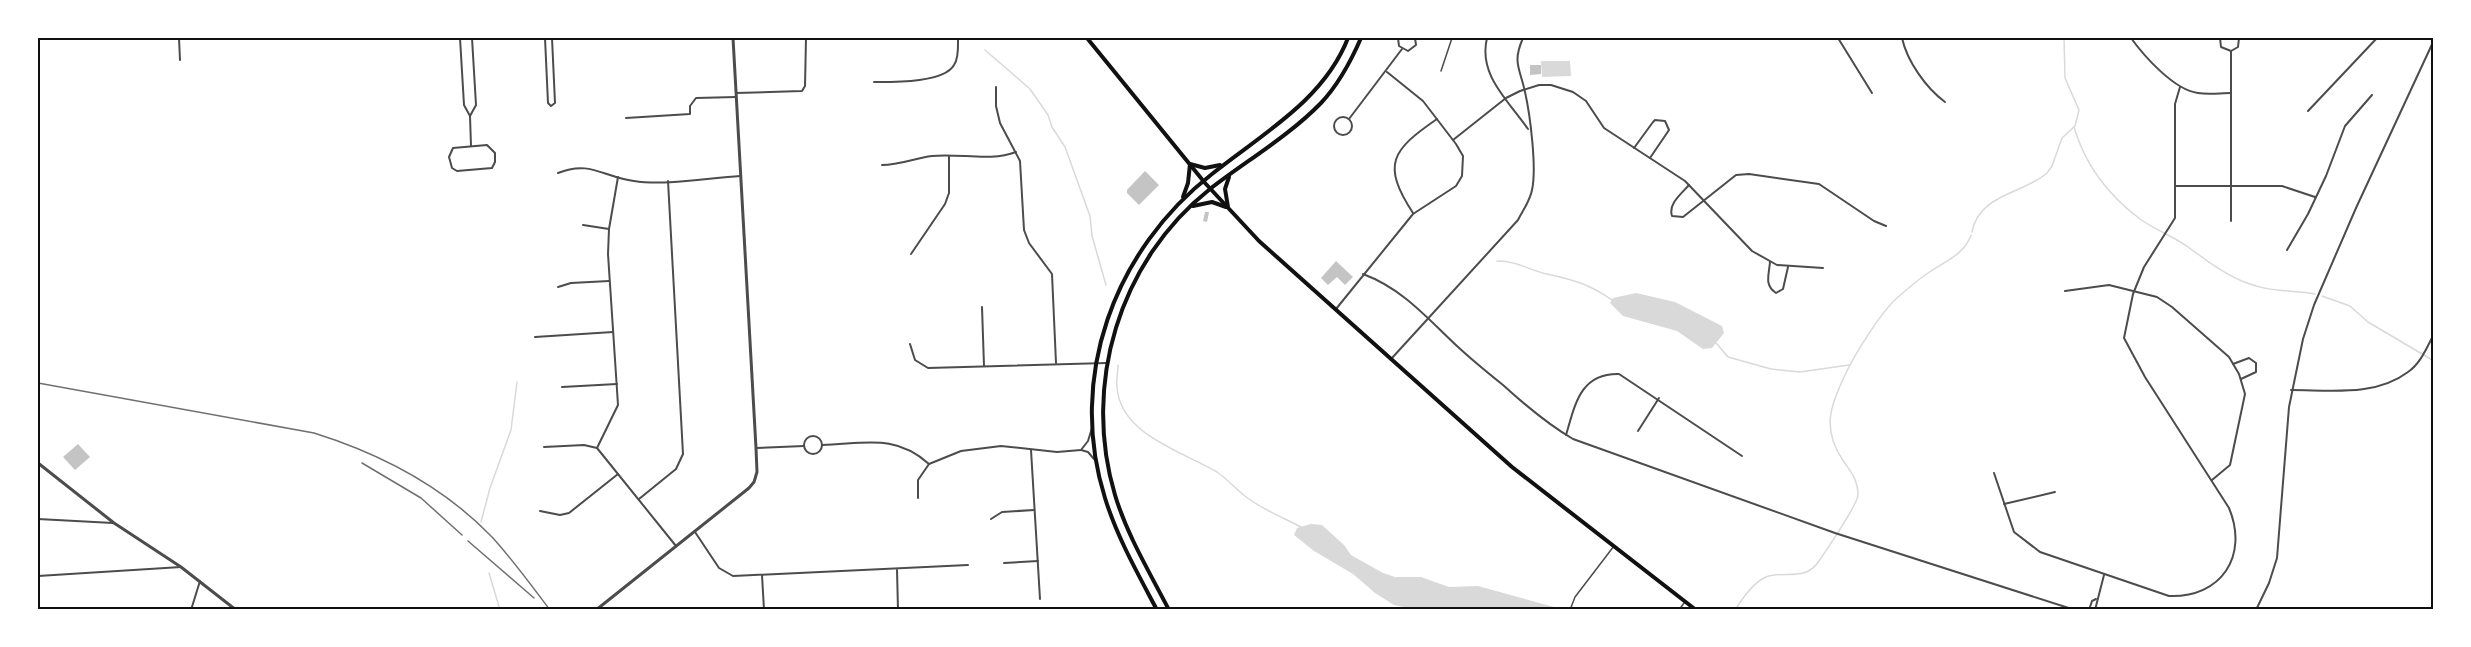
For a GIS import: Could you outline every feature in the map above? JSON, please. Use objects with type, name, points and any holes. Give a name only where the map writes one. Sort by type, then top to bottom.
[{"type":"main road","points":[[1088,38],[1210,189],[1259,241],[1512,467],[1615,544],[1696,609]]},
{"type":"main road","points":[[1157,609],[1114,524],[1105,499],[1096,460],[1092,428],[1092,395],[1096,362],[1107,318],[1123,280],[1154,231],[1182,199],[1203,180],[1311,95],[1328,76],[1348,38]]},
{"type":"main road","points":[[1169,609],[1126,524],[1114,494],[1107,462],[1102,401],[1106,363],[1118,320],[1131,287],[1156,246],[1190,207],[1210,189],[1321,103],[1348,66],[1360,38]]},
{"type":"main road","points":[[1190,164],[1205,168],[1224,165]]},
{"type":"main road","points":[[1182,199],[1188,183],[1190,164]]},
{"type":"main road","points":[[1228,208],[1226,189],[1230,174]]},
{"type":"main road","points":[[1190,207],[1206,202],[1228,208]]},
{"type":"street","points":[[179,38],[180,60]]},
{"type":"street","points":[[460,38],[464,105],[470,116],[471,146]]},
{"type":"street","points":[[470,116],[476,105],[472,38]]},
{"type":"street","points":[[545,38],[548,103],[551,106],[555,103],[552,38]]},
{"type":"street","points":[[596,609],[677,547],[752,485],[757,472],[732,38]]},
{"type":"street","points":[[626,118],[690,114],[690,106],[696,98],[802,91],[805,86],[806,38]]},
{"type":"street","points":[[874,82],[921,81],[954,68],[958,38]]},
{"type":"street","points":[[1398,38],[1397,43],[1402,49],[1412,50],[1417,43],[1415,38]]},
{"type":"street","points":[[1487,38],[1484,50],[1488,74],[1530,130]]},
{"type":"street","points":[[1391,359],[1518,220],[1528,203],[1533,176],[1530,130],[1525,89],[1518,72],[1517,60],[1523,38]]},
{"type":"street","points":[[1838,38],[1872,93]]},
{"type":"street","points":[[1902,38],[1917,70],[1936,96],[1944,102]]},
{"type":"street","points":[[2131,38],[2142,52],[2180,87],[2197,93],[2231,93]]},
{"type":"street","points":[[2220,38],[2221,47],[2231,51]]},
{"type":"street","points":[[2231,51],[2238,47],[2239,38]]},
{"type":"street","points":[[2308,111],[2378,38]]},
{"type":"street","points":[[2256,609],[2269,583],[2277,558],[2291,390],[2303,339],[2314,305],[2433,40]]},
{"type":"street","points":[[1349,119],[1402,49]]},
{"type":"street","points":[[2231,51],[2231,221]]},
{"type":"street","points":[[1336,309],[1413,214],[1456,186],[1462,176],[1463,156],[1453,140],[1423,101],[1386,72]]},
{"type":"street","points":[[1453,140],[1506,98],[1525,89],[1539,85],[1551,85],[1573,92],[1586,101],[1604,128],[1689,185],[1752,251],[1770,262],[1788,267],[1823,267]]},
{"type":"street","points":[[996,87],[996,106],[1000,123],[1020,161],[1023,230],[1029,243],[1052,274],[1056,363]]},
{"type":"street","points":[[1995,473],[2014,532],[2040,552],[2169,596],[2198,593],[2217,582],[2225,573],[2234,554],[2236,531],[2229,508],[2125,344],[2124,331],[2134,290],[2144,267],[2173,224],[2175,104],[2180,87]]},
{"type":"street","points":[[2287,249],[2316,197],[2345,126],[2372,95]]},
{"type":"street","points":[[1341,117],[1349,119],[1352,127],[1349,132],[1338,133],[1335,129],[1336,120],[1341,117]]},
{"type":"street","points":[[1413,214],[1396,185],[1394,166],[1402,147],[1410,138],[1437,119]]},
{"type":"street","points":[[1634,148],[1655,120],[1665,121],[1669,130],[1650,158]]},
{"type":"street","points":[[487,145],[492,148],[495,162],[492,168],[453,170],[449,163],[452,149],[471,146],[487,145]]},
{"type":"street","points":[[882,165],[901,165],[930,156],[1002,156],[1016,152]]},
{"type":"street","points":[[911,254],[947,199],[949,156]]},
{"type":"street","points":[[558,173],[569,168],[590,167],[634,181],[740,176]]},
{"type":"street","points":[[1689,185],[1674,203],[1672,216],[1683,217],[1725,182],[1740,174],[1810,181],[1819,184],[1874,221],[1886,226]]},
{"type":"street","points":[[597,448],[618,405],[609,281],[609,229],[618,177]]},
{"type":"street","points":[[639,499],[676,469],[683,454],[668,181]]},
{"type":"street","points":[[2175,186],[2282,186],[2316,197]]},
{"type":"street","points":[[583,225],[609,229]]},
{"type":"street","points":[[1770,262],[1767,282],[1770,289],[1776,293],[1783,289],[1788,267]]},
{"type":"street","points":[[1363,274],[1379,280],[1402,294],[1429,317],[1458,347],[1549,425],[1566,435],[1835,533],[2075,609]]},
{"type":"street","points":[[558,287],[571,283],[609,281]]},
{"type":"street","points":[[2065,291],[2109,285],[2157,297],[2172,307],[2229,357],[2245,394],[2230,465],[2212,481]]},
{"type":"street","points":[[981,307],[984,366]]},
{"type":"street","points":[[535,337],[613,332]]},
{"type":"street","points":[[2291,390],[2355,391],[2390,382],[2409,372],[2420,359],[2433,334]]},
{"type":"street","points":[[910,344],[913,358],[925,367],[1106,363]]},
{"type":"street","points":[[2233,364],[2249,358],[2256,363],[2256,372],[2240,379]]},
{"type":"street","points":[[1566,435],[1584,388],[1601,375],[1619,374],[1659,398],[1742,456]]},
{"type":"street","points":[[562,387],[617,384]]},
{"type":"street","points":[[1638,431],[1659,398]]},
{"type":"street","points":[[1080,450],[1088,441],[1092,428]]},
{"type":"street","points":[[813,436],[818,438],[822,445],[820,451],[815,454],[806,452],[804,446],[805,440],[813,436]]},
{"type":"street","points":[[822,445],[897,444],[917,453],[929,464]]},
{"type":"street","points":[[756,448],[804,446]]},
{"type":"street","points":[[918,498],[918,480],[929,464],[961,451],[1001,446],[1057,452],[1080,450],[1088,452],[1096,460]]},
{"type":"street","points":[[544,447],[597,448],[677,547]]},
{"type":"street","points":[[1031,450],[1040,599]]},
{"type":"street","points":[[38,463],[114,523],[181,567],[237,609]]},
{"type":"street","points":[[540,511],[560,515],[569,513],[618,474]]},
{"type":"street","points":[[2004,504],[2055,492]]},
{"type":"street","points":[[991,519],[1002,512],[1034,510]]},
{"type":"street","points":[[38,519],[114,523]]},
{"type":"street","points":[[695,532],[722,571],[733,576],[968,565]]},
{"type":"street","points":[[1004,563],[1038,561]]},
{"type":"street","points":[[38,576],[181,567]]},
{"type":"street","points":[[897,569],[898,609]]},
{"type":"street","points":[[762,575],[764,609]]},
{"type":"street","points":[[2094,609],[2104,575]]},
{"type":"street","points":[[191,609],[200,581]]},
{"type":"street","points":[[2089,609],[2092,601],[2096,599]]},
{"type":"lane","points":[[1442,71],[1452,38]]},
{"type":"lane","points":[[1570,609],[1575,597],[1615,544]]},
{"type":"lane","points":[[1679,609],[1686,601]]},
{"type":"shaded area","points":[[1541,61],[1570,61],[1571,76],[1542,77]]},
{"type":"shaded area","points":[[1636,293],[1675,302],[1722,326],[1724,333],[1712,348],[1703,349],[1677,331],[1623,316],[1610,303],[1613,298]]},
{"type":"shaded area","points":[[1311,524],[1322,525],[1344,545],[1351,555],[1383,573],[1395,577],[1421,577],[1449,587],[1478,586],[1561,609],[1417,610],[1394,605],[1375,593],[1353,574],[1314,551],[1294,535],[1297,528]]},
{"type":"building","points":[[1530,65],[1541,65],[1541,74],[1530,75]]},
{"type":"building","points":[[1145,171],[1159,185],[1139,205],[1127,193],[1127,190]]},
{"type":"building","points":[[1205,212],[1209,212],[1207,222],[1203,221]]},
{"type":"building","points":[[1336,261],[1353,277],[1345,285],[1337,277],[1328,285],[1321,278]]},
{"type":"building","points":[[78,444],[90,457],[75,470],[63,457]]},
{"type":"waterway","points":[[1972,232],[1976,219],[1992,202],[2047,173],[2052,166],[2062,138],[2075,126],[2079,110],[2065,78],[2064,38]]},
{"type":"waterway","points":[[985,50],[1030,89],[1048,115],[1052,127],[1065,147],[1090,216],[1092,236],[1106,285]]},
{"type":"waterway","points":[[2074,127],[2084,154],[2099,178],[2118,200],[2140,219],[2239,280],[2264,288],[2315,294]]},
{"type":"waterway","points":[[1735,610],[1749,591],[1762,579],[1773,575],[1801,573],[1814,567],[1841,528],[1853,508],[1858,490],[1856,481],[1832,439],[1830,428],[1832,407],[1840,385],[1862,345],[1891,304],[1920,279],[1959,252],[1971,235]]},
{"type":"waterway","points":[[1497,261],[1511,262],[1588,286],[1612,300]]},
{"type":"waterway","points":[[2322,296],[2350,306],[2368,322],[2434,361]]},
{"type":"waterway","points":[[1716,343],[1728,357],[1771,369],[1800,372],[1849,365]]},
{"type":"waterway","points":[[1118,365],[1117,384],[1121,404],[1129,418],[1141,430],[1217,472],[1258,505],[1301,527]]},
{"type":"waterway","points":[[481,522],[490,488],[511,430],[517,382]]},
{"type":"waterway","points":[[489,573],[500,610]]},
{"type":"railway","points":[[38,383],[314,433],[363,451],[432,487],[473,519],[492,537],[550,610]]},
{"type":"railway","points":[[362,463],[421,498],[462,535]]},
{"type":"railway","points":[[468,541],[534,598]]}]
